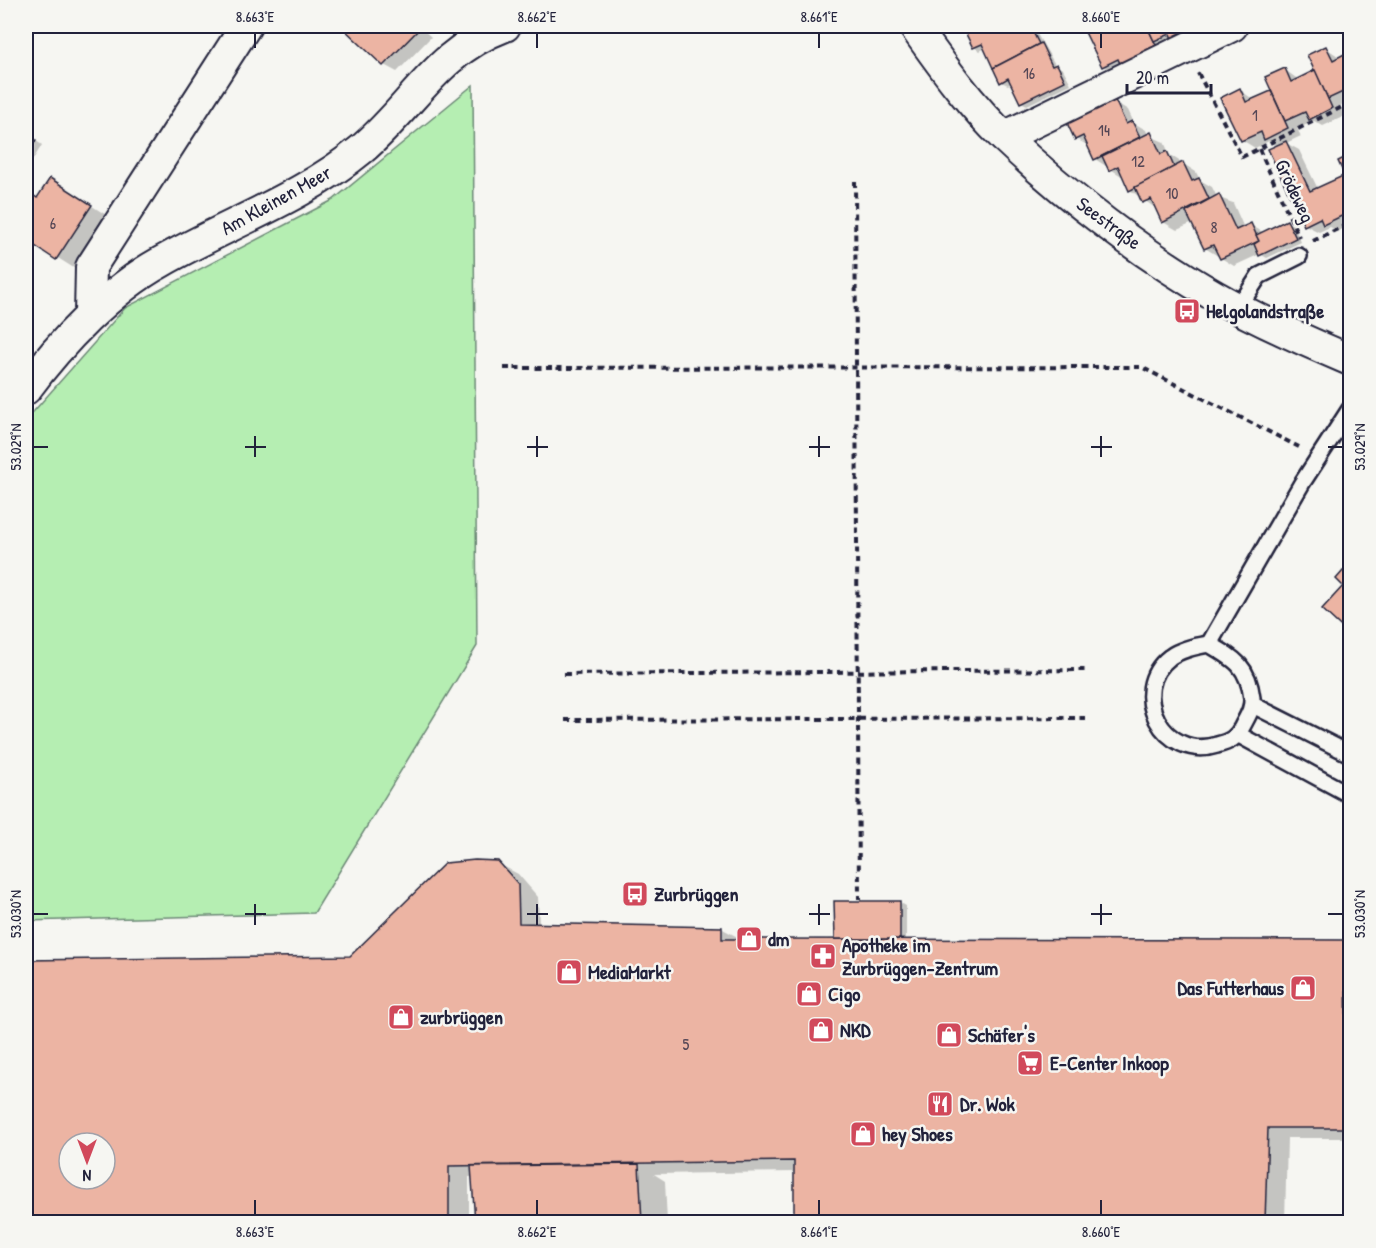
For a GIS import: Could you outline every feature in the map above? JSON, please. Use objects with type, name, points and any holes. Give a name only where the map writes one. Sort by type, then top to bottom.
[{"type":"street","name":"Am Kleinen Meer","points":[[26,389],[43,365],[90,315],[158,263],[311,185],[363,148],[440,66],[479,35],[505,26]]},
{"type":"street","name":"Seestraße","points":[[914,26],[945,69],[1004,137],[1098,218],[1214,296],[1350,360]]},
{"type":"street","points":[[1004,137],[1232,26]]},
{"type":"street","points":[[90,315],[91,267],[238,37]]},
{"type":"lane","points":[[1238,308],[1258,276],[1301,251]]},
{"type":"lane","points":[[1209,644],[1302,483],[1350,409]]},
{"type":"lane","points":[[1209,644],[1235,659],[1250,679],[1253,705],[1239,735],[1227,742],[1205,749],[1183,746],[1162,731],[1151,707],[1151,693],[1158,670],[1170,657],[1190,648],[1209,644]]},
{"type":"lane","points":[[1253,705],[1350,754]]},
{"type":"lane","points":[[1239,735],[1350,795]]},
{"type":"path","name":"Grödeweg","points":[[1185,48],[1242,157],[1350,103]]},
{"type":"path","name":"Grödeweg","points":[[1258,149],[1301,251]]},
{"type":"path","points":[[855,181],[860,900]]},
{"type":"path","points":[[1301,251],[1350,223]]},
{"type":"path","points":[[504,368],[1141,367],[1295,447],[1302,447]]},
{"type":"path","points":[[564,674],[1085,670]]},
{"type":"path","points":[[565,720],[1085,718]]},
{"type":"green space","points":[[473,85],[477,646],[314,913],[26,921],[26,420],[125,308],[333,200]]},
{"type":"building","points":[[341,26],[415,26],[419,29],[383,66]]},
{"type":"building","points":[[962,26],[978,26],[965,32]]},
{"type":"building","points":[[978,26],[1020,26],[1023,32],[1031,28],[1039,44],[993,68],[982,44],[973,48],[965,32]]},
{"type":"building","points":[[1082,26],[1105,26],[1108,32],[1122,26],[1147,26],[1158,49],[1121,66],[1118,59],[1102,67]]},
{"type":"building","points":[[1147,26],[1206,26],[1173,41],[1170,34],[1154,41]]},
{"type":"building","points":[[1041,43],[1052,66],[1057,64],[1065,81],[1020,103],[1008,78],[1000,83],[993,68]]},
{"type":"building","points":[[1326,46],[1333,60],[1350,51],[1350,98],[1347,90],[1328,99],[1307,55]]},
{"type":"building","points":[[1285,68],[1291,82],[1315,70],[1332,108],[1309,120],[1305,112],[1285,121],[1265,77]]},
{"type":"building","points":[[1240,88],[1246,102],[1271,91],[1288,128],[1264,140],[1261,132],[1241,141],[1220,98]]},
{"type":"building","points":[[1115,100],[1126,124],[1132,121],[1140,137],[1094,160],[1083,136],[1075,140],[1067,123]]},
{"type":"building","points":[[1151,132],[1161,154],[1167,151],[1174,167],[1129,191],[1118,166],[1109,171],[1102,156]]},
{"type":"building","points":[[26,133],[36,140],[26,157]]},
{"type":"building","points":[[1286,141],[1310,191],[1345,175],[1350,187],[1350,212],[1323,225],[1320,218],[1304,226],[1268,149]]},
{"type":"building","points":[[1350,155],[1350,187],[1338,161]]},
{"type":"building","points":[[1183,162],[1192,181],[1199,178],[1209,199],[1162,223],[1151,199],[1142,203],[1135,187]]},
{"type":"building","points":[[50,178],[92,205],[56,260],[26,240],[26,190],[37,198]]},
{"type":"building","points":[[1219,194],[1236,230],[1251,223],[1259,241],[1220,259],[1213,245],[1204,249],[1186,212]]},
{"type":"building","points":[[1287,220],[1296,238],[1259,256],[1254,244],[1259,241],[1256,235]]},
{"type":"building","points":[[1350,563],[1350,635],[1322,609],[1343,586],[1336,579]]},
{"type":"building","points":[[475,860],[498,861],[518,884],[519,923],[722,927],[722,939],[1346,940],[1347,1128],[1268,1128],[1265,1222],[794,1222],[794,1161],[449,1166],[449,1222],[26,1222],[26,960],[350,956],[445,863]]},
{"type":"building","points":[[834,901],[900,901],[900,939],[835,939]]},
{"type":"building","points":[[639,1164],[642,1222],[475,1222],[471,1166]]},
{"type":"place","name":"Helgolandstraße","points":[[1187,311]]},
{"type":"place","name":"Zurbrüggen","points":[[635,894]]},
{"type":"place","name":"dm","points":[[749,939]]},
{"type":"place","name":"Apotheke im Zurbrüggen-Zentrum","points":[[823,956]]},
{"type":"place","name":"MediaMarkt","points":[[569,972]]},
{"type":"place","name":"Das Futterhaus","points":[[1303,988]]},
{"type":"place","name":"Cigo","points":[[809,994]]},
{"type":"place","name":"zurbrüggen","points":[[401,1017]]},
{"type":"place","name":"NKD","points":[[821,1030]]},
{"type":"place","name":"Schäfer's","points":[[949,1035]]},
{"type":"place","name":"E-Center Inkoop","points":[[1030,1063]]},
{"type":"place","name":"Dr. Wok","points":[[940,1104]]},
{"type":"place","name":"hey Shoes","points":[[863,1134]]}]
